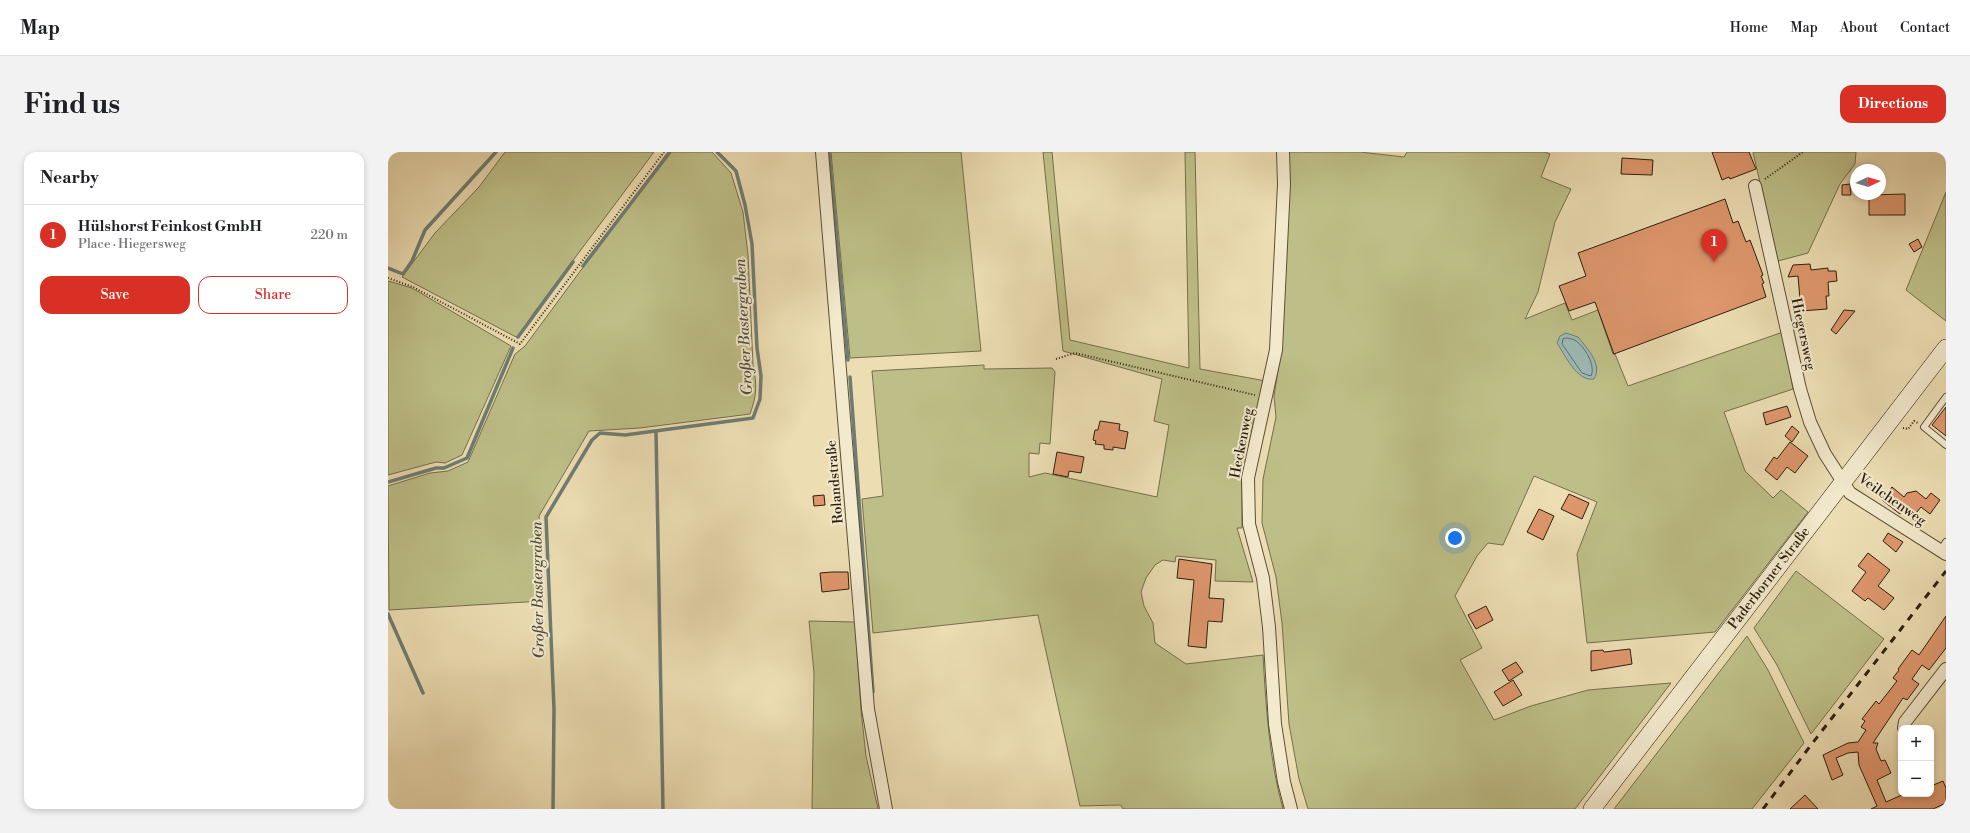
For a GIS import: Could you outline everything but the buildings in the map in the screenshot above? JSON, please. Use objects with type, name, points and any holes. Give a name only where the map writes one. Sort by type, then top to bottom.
[{"type":"main road","name":"Paderborner Straße","points":[[1592,809],[1946,348]]},
{"type":"street","name":"Rolandstraße","points":[[822,152],[868,709],[886,809]]},
{"type":"street","name":"Heckenweg","points":[[1283,152],[1284,184],[1276,350],[1248,478],[1249,524],[1263,578],[1269,627],[1275,724],[1284,782],[1291,809]]},
{"type":"street","name":"Hiegersweg","points":[[1756,186],[1800,389],[1810,422],[1825,454],[1842,482]]},
{"type":"street","name":"Veilchenweg","points":[[1842,482],[1850,492],[1944,549]]},
{"type":"street","points":[[1904,725],[1905,722],[1946,669]]},
{"type":"lane","points":[[1946,397],[1924,427],[1946,445]]},
{"type":"path","points":[[388,278],[413,287],[520,344],[664,152]]},
{"type":"path","points":[[1756,186],[1803,152]]},
{"type":"path","points":[[1056,359],[1075,353],[1266,398]]},
{"type":"path","points":[[1901,427],[1908,429],[1914,421],[1924,427]]},
{"type":"green space","points":[[505,152],[654,152],[533,314],[518,338],[402,277],[435,233],[479,187]]},
{"type":"green space","points":[[668,152],[712,152],[731,173],[743,212],[748,255],[753,365],[756,384],[754,401],[750,414],[640,428],[589,431],[539,516],[543,601],[389,610],[388,486],[430,473],[448,471],[468,462],[515,354],[525,346]]},
{"type":"green space","points":[[831,152],[961,152],[981,351],[850,358]]},
{"type":"green space","points":[[1043,152],[1052,152],[1070,340],[1189,368],[1185,152],[1195,152],[1200,369],[1266,381],[1242,482],[1242,528],[1237,528],[1253,582],[1215,581],[1216,560],[1176,556],[1175,562],[1163,560],[1155,565],[1146,578],[1141,592],[1144,606],[1153,623],[1155,643],[1186,664],[1263,655],[1271,752],[1283,809],[1123,809],[1121,805],[1080,806],[1038,615],[873,633],[862,499],[883,496],[872,371],[984,365],[984,369],[1052,368],[1055,372],[1050,444],[1040,443],[1039,454],[1029,453],[1029,477],[1045,473],[1157,497],[1169,425],[1154,421],[1162,379],[1063,351]]},
{"type":"green space","points":[[1288,152],[1360,152],[1404,157],[1407,152],[1545,152],[1550,154],[1541,177],[1571,189],[1555,222],[1538,292],[1525,319],[1565,303],[1572,320],[1598,310],[1613,354],[1615,354],[1628,386],[1783,332],[1793,389],[1724,412],[1745,471],[1773,498],[1781,490],[1808,512],[1715,632],[1587,643],[1577,554],[1597,502],[1534,476],[1503,545],[1488,543],[1477,556],[1455,596],[1482,648],[1460,660],[1494,720],[1531,706],[1588,690],[1671,683],[1575,809],[1308,809],[1299,779],[1289,724],[1282,623],[1276,577],[1262,523],[1263,479],[1276,417],[1274,396],[1281,351]]},
{"type":"green space","points":[[1753,152],[1856,152],[1855,164],[1850,164],[1850,171],[1840,184],[1808,253],[1778,261]]},
{"type":"green space","points":[[1946,192],[1946,321],[1906,290]]},
{"type":"green space","points":[[388,281],[412,288],[511,346],[462,455],[445,463],[436,462],[388,475]]},
{"type":"green space","points":[[1796,571],[1884,639],[1811,734],[1777,665],[1754,628]]},
{"type":"green space","points":[[809,621],[855,622],[861,710],[866,756],[878,809],[812,809],[814,673]]},
{"type":"green space","points":[[1747,636],[1768,670],[1804,743],[1752,809],[1614,809]]},
{"type":"water","points":[[1566,333],[1578,337],[1593,357],[1597,368],[1594,379],[1588,379],[1577,372],[1572,367],[1557,343],[1560,336]]},
{"type":"waterway","points":[[388,268],[403,274],[412,261],[425,230],[496,152]]},
{"type":"waterway","points":[[583,266],[670,152]]},
{"type":"waterway","name":"Großer Bastergraben","points":[[553,809],[554,709],[546,517],[592,440],[600,433],[625,435],[753,418],[760,399],[761,376],[757,348],[752,244],[745,205],[736,171],[717,152]]},
{"type":"waterway","points":[[829,152],[848,360]]},
{"type":"waterway","points":[[518,337],[573,262]]},
{"type":"waterway","points":[[388,482],[436,468],[444,468],[467,458],[513,348]]},
{"type":"waterway","points":[[850,377],[873,692]]},
{"type":"waterway","points":[[656,431],[663,809]]},
{"type":"waterway","points":[[388,614],[423,693]]},
{"type":"railway","points":[[1763,809],[1946,571]]},
{"type":"place","name":"Hülshorst Feinkost GmbH","points":[[1714,262]]}]
